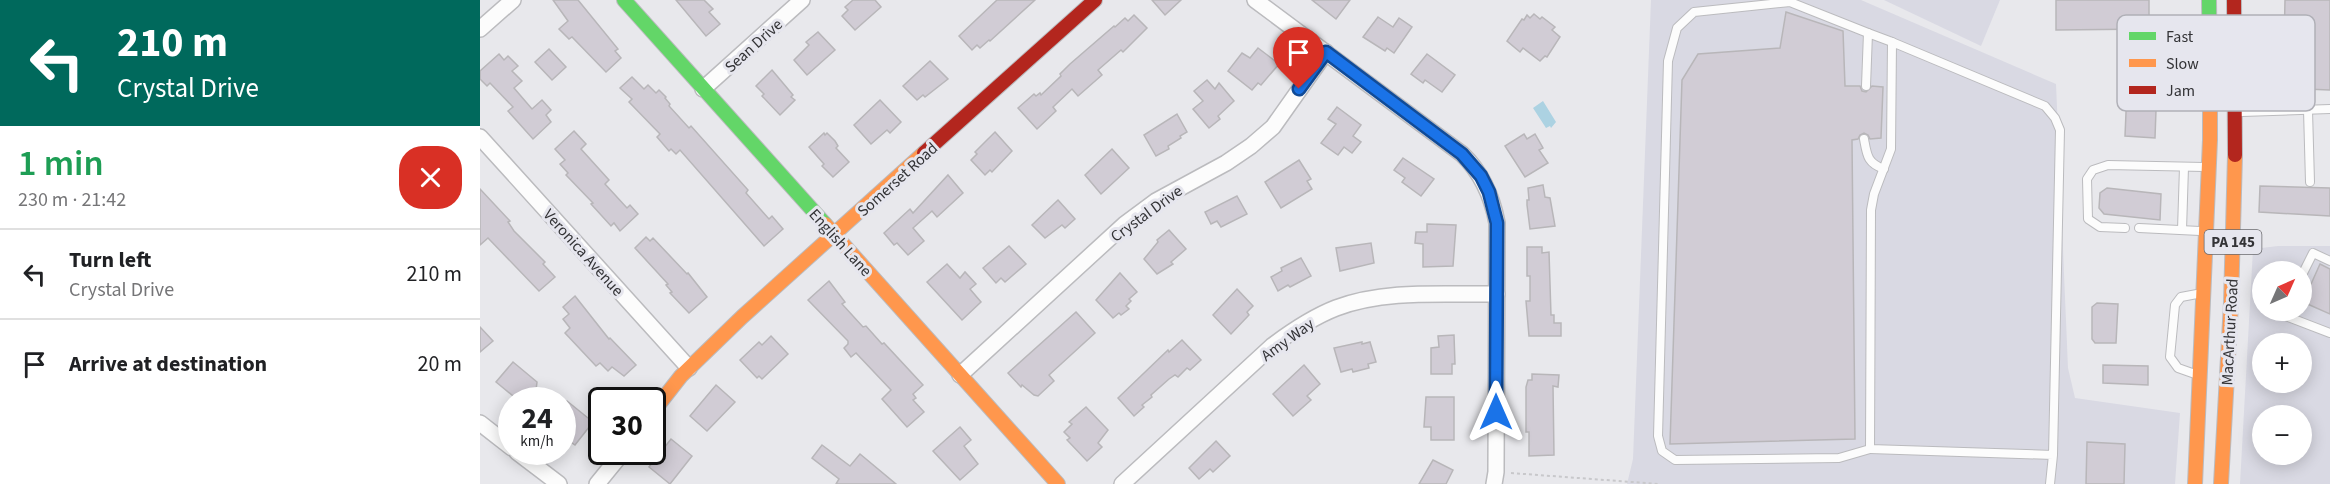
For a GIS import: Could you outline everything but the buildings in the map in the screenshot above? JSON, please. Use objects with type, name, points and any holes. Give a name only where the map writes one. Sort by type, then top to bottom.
[{"type":"main road","name":"English Lane","points":[[624,0],[1058,484]]},
{"type":"main road","name":"Somerset Road","points":[[666,396],[689,368],[742,317],[1095,0]]},
{"type":"main road","name":"MacArthur Road","points":[[2234,0],[2234,15]]},
{"type":"main road","name":"MacArthur Road","points":[[2195,484],[2209,167],[2209,111]]},
{"type":"main road","name":"MacArthur Road","points":[[2221,484],[2233,242],[2236,112]]},
{"type":"street","points":[[480,29],[513,0]]},
{"type":"street","name":"Sean Drive","points":[[704,88],[802,0]]},
{"type":"street","points":[[1256,0],[1462,154],[1481,176],[1489,192],[1497,223],[1495,478]]},
{"type":"street","name":"Crystal Drive","points":[[960,375],[1125,224],[1156,201],[1226,163],[1273,127],[1326,52]]},
{"type":"street","name":"Veronica Avenue","points":[[480,137],[689,368]]},
{"type":"street","name":"Amy Way","points":[[1122,484],[1272,346],[1322,314],[1337,307],[1399,296],[1497,294]]},
{"type":"street","points":[[480,423],[498,437]]},
{"type":"street","points":[[533,465],[559,484]]},
{"type":"street","points":[[597,484],[612,465]]},
{"type":"lane","points":[[2050,484],[2053,455],[2060,130],[2055,118],[2045,106],[1790,2],[1694,12],[1677,28],[1668,61],[1658,436],[1662,452],[1676,460],[1839,458],[1870,449],[2053,455]]},
{"type":"lane","points":[[1866,86],[1868,33]]},
{"type":"lane","points":[[1870,449],[1871,210],[1891,149],[1892,42]]},
{"type":"lane","points":[[2315,110],[2330,109]]},
{"type":"lane","points":[[2236,112],[2272,111]]},
{"type":"lane","points":[[2308,111],[2310,182]]},
{"type":"lane","points":[[1864,139],[1867,155],[1874,166],[1884,169]]},
{"type":"lane","points":[[2125,228],[2100,227],[2088,219],[2087,179],[2093,170],[2108,165],[2209,167]]},
{"type":"lane","points":[[2182,230],[2184,167]]},
{"type":"lane","points":[[2139,228],[2206,232]]},
{"type":"lane","points":[[2309,261],[2313,253],[2330,261]]},
{"type":"lane","points":[[2200,376],[2182,371],[2170,357],[2175,304],[2181,297],[2204,292]]},
{"type":"lane","points":[[2299,321],[2330,333]]},
{"type":"path","points":[[1495,478],[1659,484]]},
{"type":"shaded area","points":[[1651,0],[1861,0],[2056,84],[2068,368],[2075,398],[2180,413],[2175,484],[1627,484],[1633,459]]},
{"type":"shaded area","points":[[1884,0],[2000,0],[1981,46]]},
{"type":"shaded area","points":[[2278,246],[2330,246],[2330,484],[2240,484],[2252,267],[2252,321],[2312,321],[2312,261],[2252,261],[2253,249]]},
{"type":"water","points":[[1543,101],[1556,122],[1551,128],[1550,126],[1546,128],[1533,108]]},
{"type":"traffic: fast","points":[[624,0],[825,224]]},
{"type":"traffic: fast","points":[[2209,0],[2209,15]]},
{"type":"traffic: slow","points":[[2195,484],[2210,111]]},
{"type":"traffic: slow","points":[[666,395],[681,376],[742,317],[924,153]]},
{"type":"traffic: slow","points":[[2221,484],[2231,303],[2235,155]]},
{"type":"traffic: slow","points":[[825,224],[1058,484]]},
{"type":"traffic: jam","points":[[924,153],[1095,0]]},
{"type":"traffic: jam","points":[[2234,0],[2234,15]]},
{"type":"traffic: jam","points":[[2235,111],[2235,155]]},
{"type":"route","points":[[1299,89],[1326,52],[1462,154],[1481,176],[1495,209],[1497,223],[1496,412]]}]
